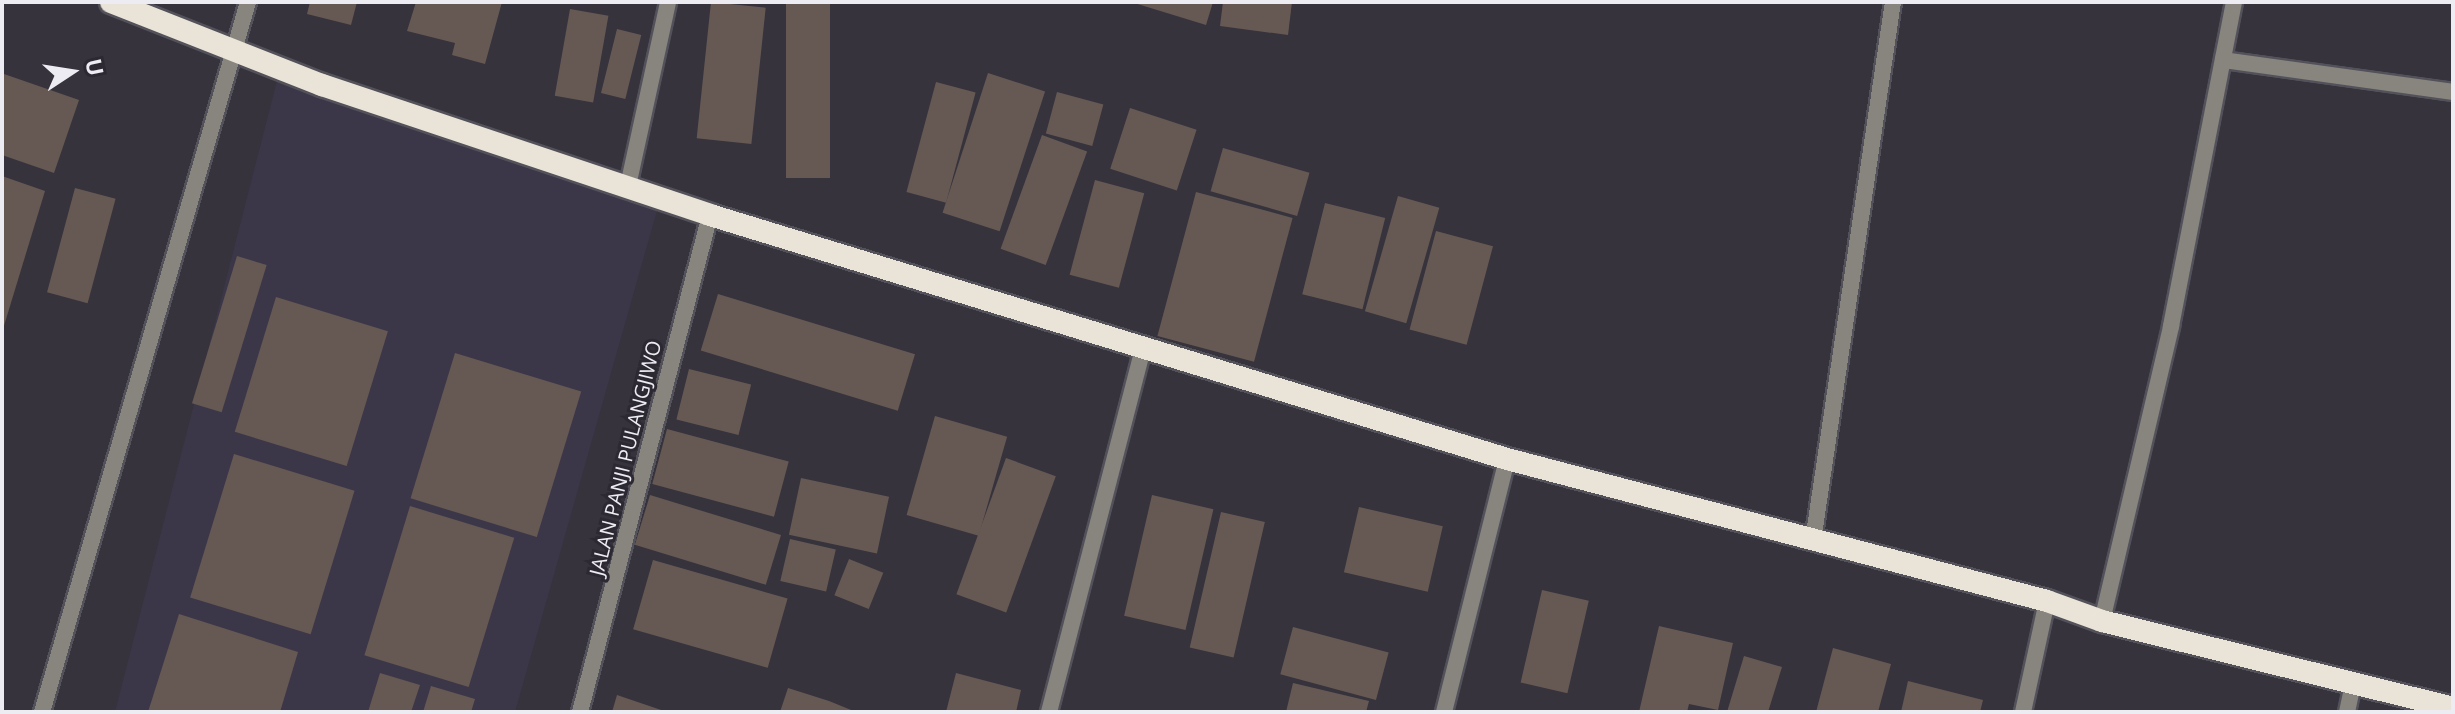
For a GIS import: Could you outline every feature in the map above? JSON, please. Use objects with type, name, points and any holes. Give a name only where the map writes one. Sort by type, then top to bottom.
[{"type":"highway","points":[[111,2],[322,85],[710,215],[1507,459],[2047,601],[2102,621],[2453,708]]},
{"type":"street","points":[[42,712],[248,2]]},
{"type":"street","points":[[628,186],[668,2]]},
{"type":"street","points":[[1813,541],[1893,2]]},
{"type":"street","points":[[2102,621],[2171,326],[2234,2]]},
{"type":"street","points":[[2223,60],[2453,92]]},
{"type":"street","name":"JALAN PANJI PULANGJIWO","points":[[580,712],[710,215]]},
{"type":"street","points":[[1049,712],[1143,348]]},
{"type":"street","points":[[1444,712],[1507,459]]},
{"type":"street","points":[[2023,712],[2047,601]]},
{"type":"street","points":[[2347,712],[2353,684]]},
{"type":"shaded area","points":[[277,81],[658,207],[515,712],[115,712]]},
{"type":"building","points":[[310,2],[357,2],[351,25],[307,14]]},
{"type":"building","points":[[416,2],[502,2],[485,64],[452,55],[455,43],[407,31]]},
{"type":"building","points":[[711,2],[766,8],[751,144],[697,138]]},
{"type":"building","points":[[786,2],[830,2],[830,178],[786,178]]},
{"type":"building","points":[[1131,2],[1213,2],[1206,25]]},
{"type":"building","points":[[1223,2],[1292,2],[1288,35],[1220,26]]},
{"type":"building","points":[[570,9],[608,16],[593,102],[555,96]]},
{"type":"building","points":[[617,29],[641,35],[625,99],[601,93]]},
{"type":"building","points":[[988,73],[1045,92],[1000,231],[943,213]]},
{"type":"building","points":[[4,74],[79,100],[54,173],[2,155]]},
{"type":"building","points":[[936,82],[976,93],[946,203],[906,192]]},
{"type":"building","points":[[1057,92],[1103,104],[1092,146],[1046,134]]},
{"type":"building","points":[[1130,108],[1197,130],[1177,190],[1110,169]]},
{"type":"building","points":[[1042,135],[1087,151],[1046,265],[1001,249]]},
{"type":"building","points":[[1223,148],[1310,173],[1297,216],[1211,191]]},
{"type":"building","points":[[2,176],[45,191],[3,329],[2,329]]},
{"type":"building","points":[[1095,180],[1144,193],[1119,288],[1070,275]]},
{"type":"building","points":[[75,188],[116,199],[88,303],[47,292]]},
{"type":"building","points":[[1196,192],[1293,218],[1254,362],[1157,336]]},
{"type":"building","points":[[1398,196],[1439,208],[1406,323],[1365,311]]},
{"type":"building","points":[[1325,203],[1385,218],[1362,309],[1302,294]]},
{"type":"building","points":[[1436,231],[1493,246],[1467,345],[1410,330]]},
{"type":"building","points":[[237,256],[267,265],[222,412],[192,403]]},
{"type":"building","points":[[718,294],[915,354],[898,411],[701,350]]},
{"type":"building","points":[[276,297],[388,331],[347,466],[235,432]]},
{"type":"building","points":[[455,353],[581,392],[537,537],[411,498]]},
{"type":"building","points":[[689,369],[751,384],[739,435],[676,419]]},
{"type":"building","points":[[935,416],[1007,437],[979,536],[907,515]]},
{"type":"building","points":[[667,429],[789,462],[774,517],[652,484]]},
{"type":"building","points":[[234,454],[354,491],[311,634],[190,597]]},
{"type":"building","points":[[1006,458],[1056,476],[1006,612],[956,594]]},
{"type":"building","points":[[801,478],[889,497],[877,553],[789,535]]},
{"type":"building","points":[[650,495],[781,535],[766,585],[635,545]]},
{"type":"building","points":[[1152,495],[1213,509],[1185,630],[1124,616]]},
{"type":"building","points":[[410,506],[514,538],[469,687],[364,655]]},
{"type":"building","points":[[1359,507],[1443,526],[1428,592],[1344,572]]},
{"type":"building","points":[[1221,512],[1265,522],[1234,658],[1190,647]]},
{"type":"building","points":[[790,539],[836,550],[826,591],[780,581]]},
{"type":"building","points":[[849,559],[883,573],[869,609],[834,595]]},
{"type":"building","points":[[653,560],[788,599],[768,668],[633,629]]},
{"type":"building","points":[[1542,590],[1589,601],[1567,693],[1521,683]]},
{"type":"building","points":[[179,614],[298,652],[280,712],[148,712]]},
{"type":"building","points":[[1659,626],[1733,643],[1718,710],[1689,704],[1687,712],[1639,712]]},
{"type":"building","points":[[1293,627],[1389,653],[1376,700],[1280,674]]},
{"type":"building","points":[[1833,648],[1891,664],[1878,712],[1816,712]]},
{"type":"building","points":[[1744,656],[1782,667],[1768,712],[1727,712]]},
{"type":"building","points":[[380,673],[420,685],[411,712],[368,712]]},
{"type":"building","points":[[956,673],[1021,690],[1016,712],[946,712]]},
{"type":"building","points":[[1908,681],[1983,700],[1980,712],[1901,712]]},
{"type":"building","points":[[1293,683],[1369,701],[1366,712],[1286,712]]},
{"type":"building","points":[[431,686],[475,699],[471,712],[423,712]]},
{"type":"building","points":[[788,688],[829,701],[856,712],[780,712]]},
{"type":"building","points":[[617,695],[667,712],[612,712]]}]
